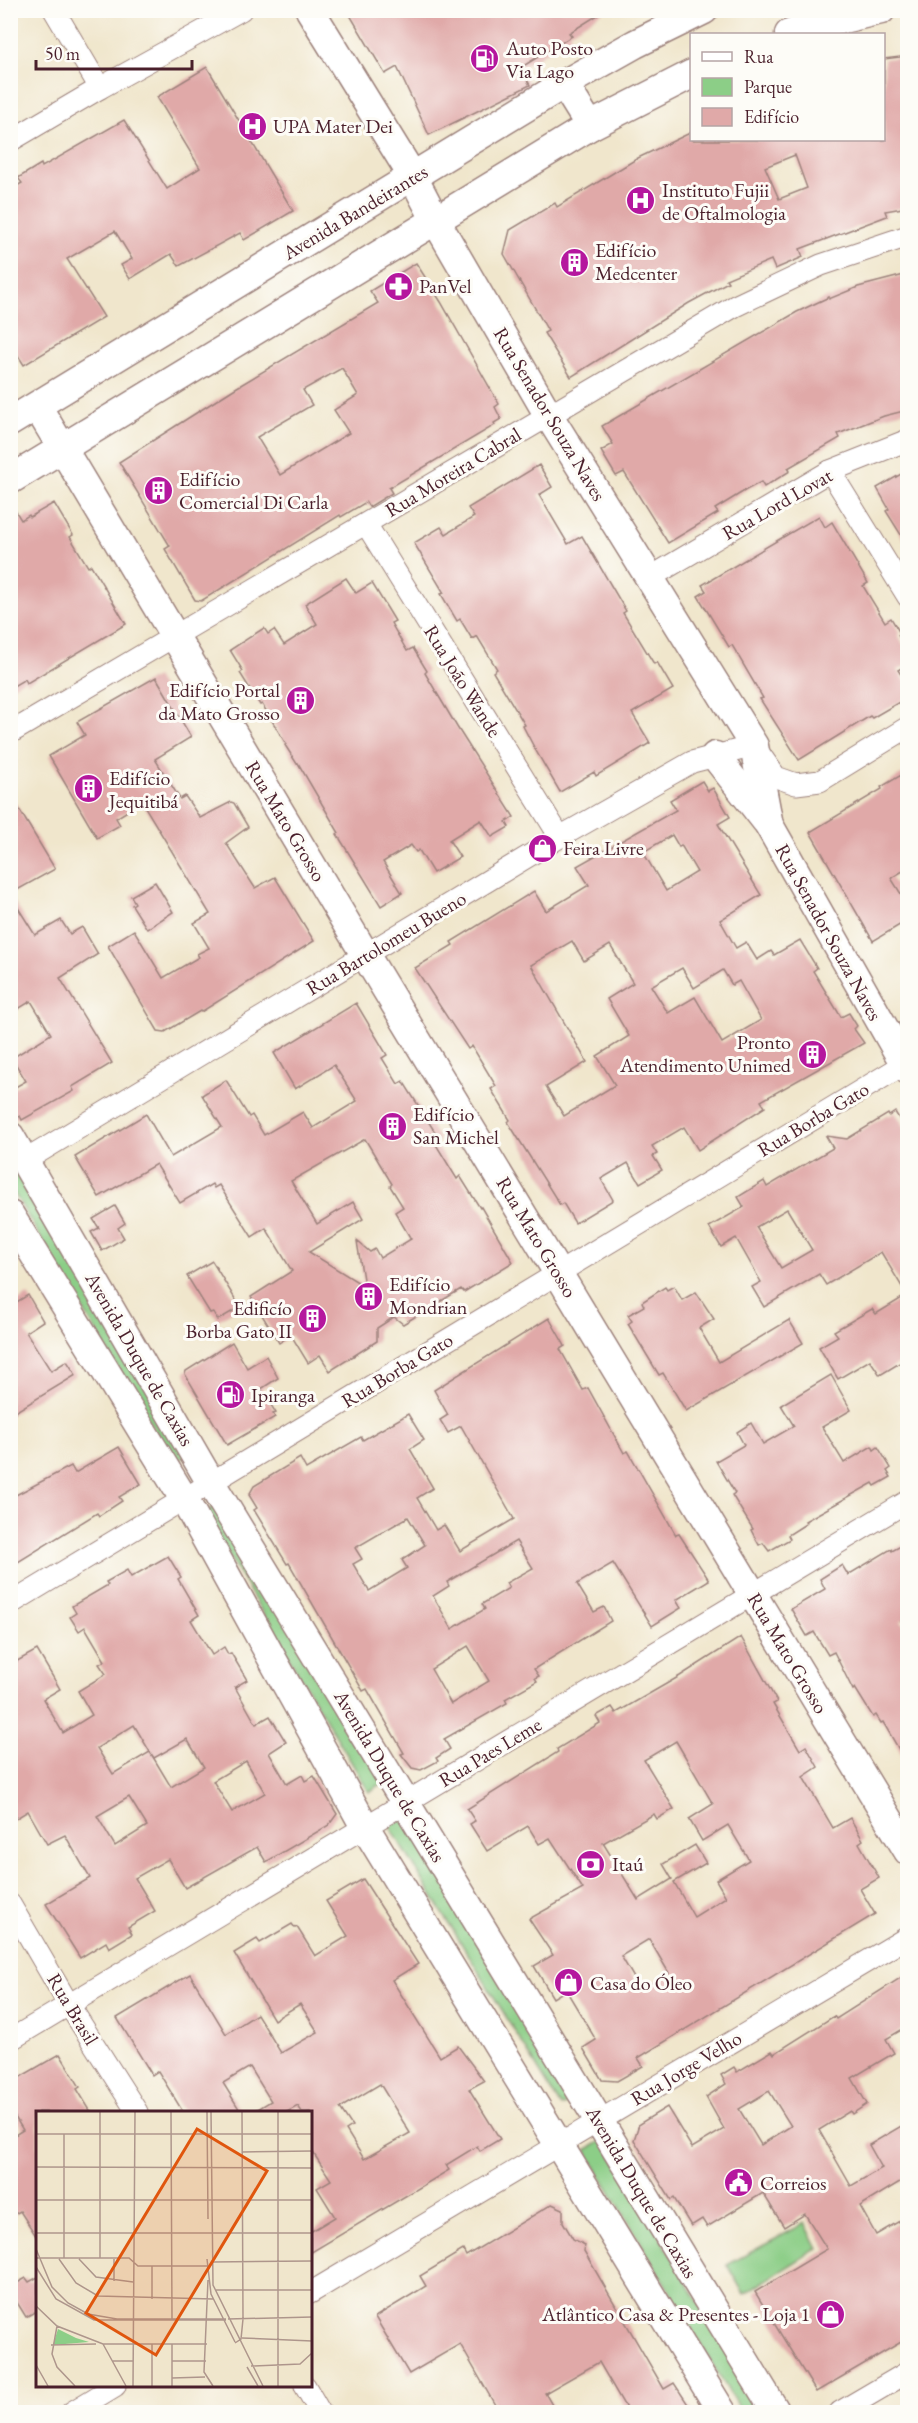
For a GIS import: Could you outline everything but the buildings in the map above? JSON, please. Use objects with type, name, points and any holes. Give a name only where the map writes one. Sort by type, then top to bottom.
[{"type":"main road","name":"Rua Senador Souza Naves","points":[[310,10],[413,177],[549,416],[754,746],[769,825]]},
{"type":"main road","name":"Avenida Bandeirantes","points":[[10,422],[564,84],[635,44],[704,10]]},
{"type":"main road","points":[[792,33],[881,10]]},
{"type":"main road","points":[[10,480],[590,126],[690,75]]},
{"type":"main road","points":[[564,84],[590,126]]},
{"type":"main road","name":"Rua Mato Grosso","points":[[37,406],[366,956],[908,1851]]},
{"type":"main road","name":"Rua Senador Souza Naves","points":[[715,756],[769,825],[906,1065]]},
{"type":"main road","name":"Avenida Duque de Caxias","points":[[10,1136],[26,1160],[211,1483],[776,2412]]},
{"type":"main road","name":"Avenida Duque de Caxias","points":[[12,1219],[184,1499],[365,1827],[722,2412]]},
{"type":"street","points":[[54,10],[100,88]]},
{"type":"street","points":[[10,141],[241,10]]},
{"type":"street","name":"Rua Moreira Cabral","points":[[10,733],[735,306],[821,266],[908,236]]},
{"type":"street","name":"Rua Lord Lovat","points":[[651,578],[830,471],[908,440]]},
{"type":"street","points":[[830,471],[908,597]]},
{"type":"street","name":"Rua João Wande","points":[[366,524],[560,837]]},
{"type":"street","points":[[754,746],[776,777],[796,784],[820,781],[908,727]]},
{"type":"street","name":"Rua Bartolomeu Bueno","points":[[26,1160],[560,837],[692,762],[754,746]]},
{"type":"street","name":"Rua Borba Gato","points":[[10,1604],[558,1272],[906,1065]]},
{"type":"street","name":"Rua Paes Leme","points":[[10,2040],[908,1501]]},
{"type":"street","name":"Rua Brasil","points":[[10,1904],[69,2005],[136,2111]]},
{"type":"street","name":"Rua Jorge Velho","points":[[312,2292],[908,1937]]},
{"type":"street","points":[[840,2412],[908,2372]]},
{"type":"street","points":[[72,2412],[112,2387]]},
{"type":"street","points":[[306,2387],[320,2412]]},
{"type":"green space","points":[[10,1157],[189,1454],[174,1463],[11,1188]]},
{"type":"green space","points":[[219,1504],[386,1781],[369,1792],[203,1513]]},
{"type":"green space","points":[[402,1809],[579,2098],[561,2107],[386,1820]]},
{"type":"green space","points":[[603,2140],[757,2401],[741,2412],[586,2150]]},
{"type":"green space","points":[[805,2223],[818,2248],[744,2294],[727,2265]]},
{"type":"place","name":"Auto Posto Via Lago","points":[[485,59]]},
{"type":"place","name":"UPA Mater Dei","points":[[252,126]]},
{"type":"place","name":"Instituto Fujii de Oftalmologia","points":[[641,201]]},
{"type":"place","name":"Edifício Medcenter","points":[[574,262]]},
{"type":"place","name":"PanVel","points":[[398,286]]},
{"type":"place","name":"Edifício Comercial Di Carla","points":[[158,491]]},
{"type":"place","name":"Edifício Portal da Mato Grosso","points":[[301,701]]},
{"type":"place","name":"Edifício Jequitibá","points":[[88,789]]},
{"type":"place","name":"Feira Livre","points":[[542,848]]},
{"type":"place","name":"Pronto Atendimento Unimed","points":[[812,1054]]},
{"type":"place","name":"Edifício San Michel","points":[[392,1126]]},
{"type":"place","name":"Edifício Mondrian","points":[[368,1296]]},
{"type":"place","name":"Edificío Borba Gato II","points":[[313,1319]]},
{"type":"place","name":"Ipiranga","points":[[230,1395]]},
{"type":"place","name":"Itaú","points":[[591,1864]]},
{"type":"place","name":"Casa do Óleo","points":[[569,1983]]},
{"type":"place","name":"Correios","points":[[739,2183]]},
{"type":"place","name":"Atlântico Casa & Presentes - Loja 1","points":[[831,2314]]}]
